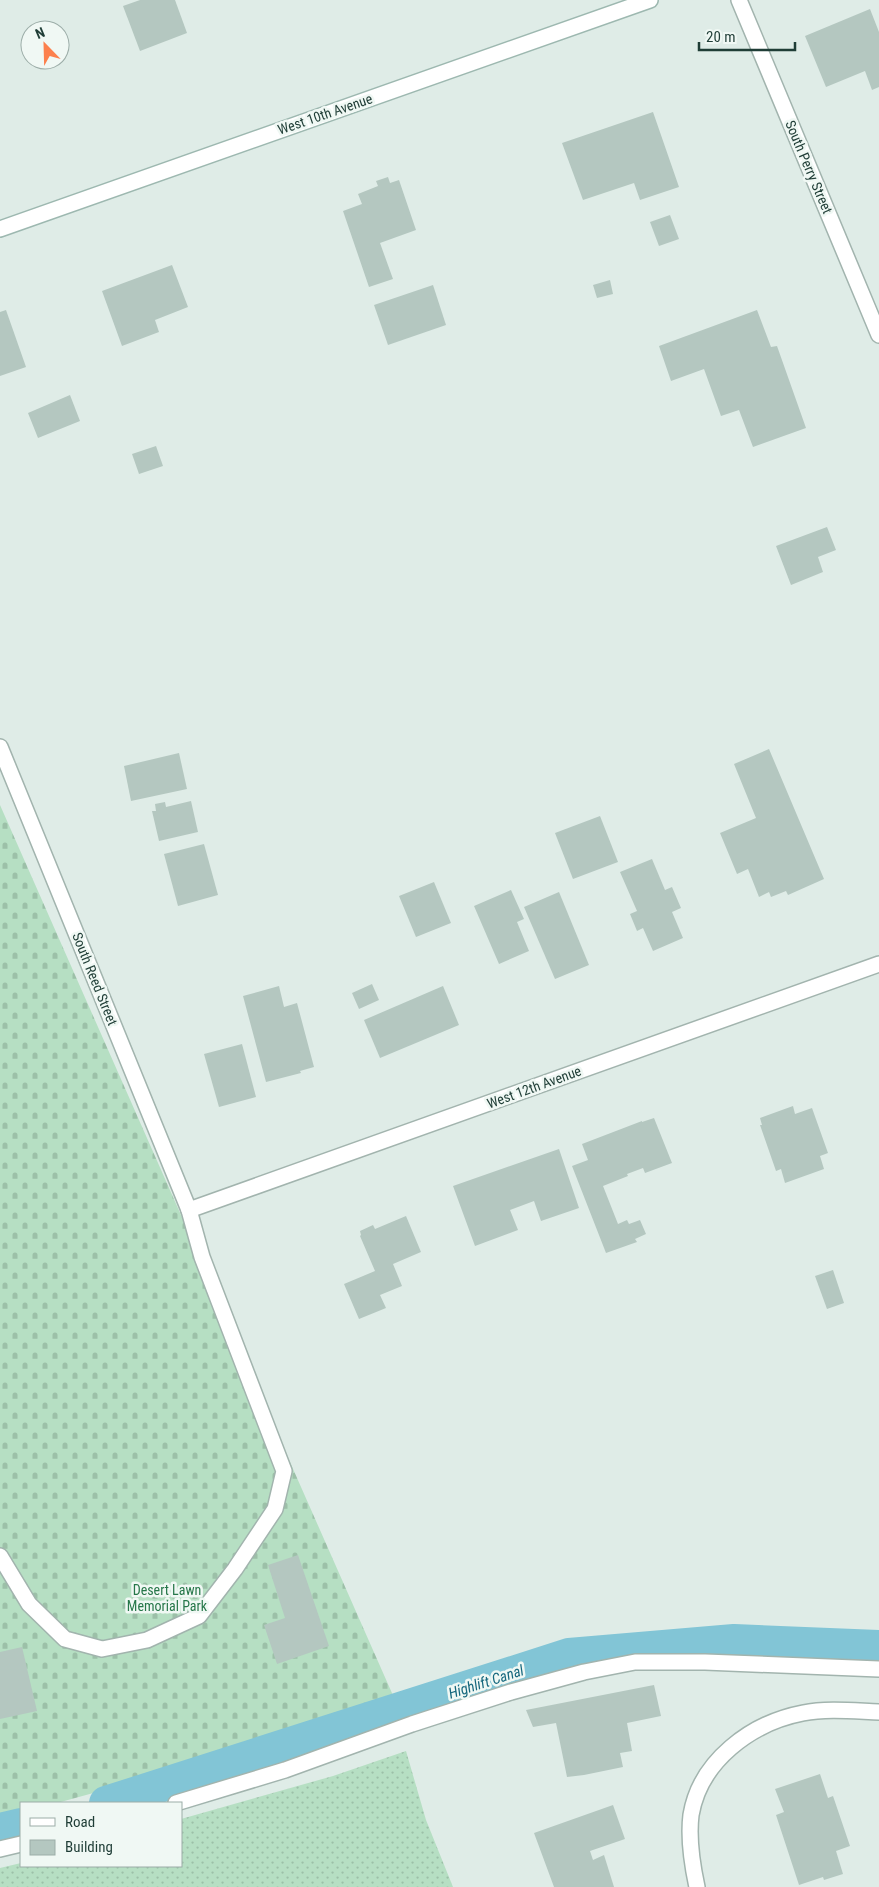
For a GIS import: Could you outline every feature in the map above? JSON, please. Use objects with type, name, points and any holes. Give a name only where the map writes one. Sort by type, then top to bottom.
[{"type":"street","name":"West 10th Avenue","points":[[0,229],[650,0]]},
{"type":"street","name":"South Perry Street","points":[[739,0],[879,335]]},
{"type":"street","name":"South Reed Street","points":[[0,747],[189,1210],[202,1257],[284,1471],[276,1509],[235,1569],[199,1616],[147,1640],[102,1649],[65,1639],[29,1604],[0,1556]]},
{"type":"street","name":"West 12th Avenue","points":[[189,1210],[879,964]]},
{"type":"street","points":[[179,1802],[285,1770],[412,1724],[510,1692],[584,1672],[635,1662],[705,1662],[879,1669]]},
{"type":"street","points":[[698,1887],[693,1869],[690,1843],[692,1815],[700,1787],[713,1765],[736,1744],[758,1729],[784,1717],[804,1712],[826,1710],[879,1712]]},
{"type":"street","points":[[0,1849],[20,1844]]},
{"type":"green space","name":"Desert Lawn Memorial Park","points":[[0,805],[399,1709],[61,1802],[20,1802],[20,1813],[0,1819]]},
{"type":"green space","points":[[406,1751],[426,1820],[453,1887],[0,1887],[0,1868],[20,1863],[20,1867],[182,1867],[182,1819],[333,1776]]},
{"type":"building","points":[[140,0],[175,0],[187,33],[140,51],[123,6]]},
{"type":"building","points":[[870,9],[879,32],[879,87],[872,90],[865,71],[826,87],[805,36]]},
{"type":"building","points":[[653,112],[679,187],[640,200],[634,183],[583,200],[562,143]]},
{"type":"building","points":[[388,177],[390,183],[399,180],[416,230],[380,243],[393,279],[369,287],[343,211],[362,204],[358,194],[378,186],[376,181]]},
{"type":"building","points":[[670,215],[679,239],[659,246],[650,222]]},
{"type":"building","points":[[172,265],[188,307],[155,320],[159,332],[122,346],[102,291]]},
{"type":"building","points":[[610,280],[613,294],[597,298],[593,285]]},
{"type":"building","points":[[433,285],[446,325],[388,345],[374,305]]},
{"type":"building","points":[[6,310],[26,367],[0,376],[0,312]]},
{"type":"building","points":[[757,310],[771,347],[777,346],[806,428],[753,447],[739,410],[721,416],[704,369],[671,381],[659,346]]},
{"type":"building","points":[[70,395],[80,421],[38,438],[28,413]]},
{"type":"building","points":[[156,446],[163,466],[139,474],[132,454]]},
{"type":"building","points":[[827,527],[836,550],[818,557],[823,572],[791,585],[776,546]]},
{"type":"building","points":[[769,749],[824,879],[788,895],[786,891],[771,897],[769,892],[759,897],[748,869],[737,874],[720,833],[756,818],[734,764]]},
{"type":"building","points":[[179,753],[187,789],[131,801],[124,766]]},
{"type":"building","points":[[191,801],[198,832],[159,841],[152,811],[156,811],[155,804],[165,802],[166,807]]},
{"type":"building","points":[[600,816],[618,862],[573,879],[555,833]]},
{"type":"building","points":[[204,844],[218,895],[178,906],[164,854]]},
{"type":"building","points":[[652,859],[665,890],[672,887],[681,908],[672,912],[683,938],[653,951],[643,928],[637,931],[630,914],[637,911],[620,872]]},
{"type":"building","points":[[434,882],[451,923],[416,937],[399,896]]},
{"type":"building","points":[[511,890],[524,919],[517,922],[529,951],[499,964],[474,906]]},
{"type":"building","points":[[559,892],[589,965],[555,979],[524,907]]},
{"type":"building","points":[[372,984],[379,1000],[359,1009],[352,993]]},
{"type":"building","points":[[279,986],[284,1007],[297,1003],[314,1067],[300,1071],[301,1073],[266,1082],[243,996]]},
{"type":"building","points":[[443,986],[459,1025],[380,1058],[364,1020]]},
{"type":"building","points":[[242,1044],[256,1097],[219,1107],[204,1054]]},
{"type":"building","points":[[793,1106],[795,1114],[812,1108],[828,1153],[820,1156],[824,1169],[785,1183],[781,1169],[776,1171],[760,1125],[762,1125],[760,1118]]},
{"type":"building","points":[[654,1118],[672,1163],[645,1173],[643,1168],[603,1186],[618,1224],[627,1220],[629,1224],[640,1220],[646,1234],[635,1239],[637,1242],[606,1253],[572,1166],[588,1160],[582,1144]]},
{"type":"building","points":[[559,1149],[579,1208],[541,1221],[534,1201],[510,1210],[518,1230],[475,1246],[453,1186]]},
{"type":"building","points":[[406,1216],[421,1252],[393,1264],[402,1286],[380,1295],[386,1308],[359,1319],[344,1284],[375,1271],[360,1236],[360,1231],[373,1225],[375,1229]]},
{"type":"building","points":[[833,1270],[844,1303],[827,1309],[815,1276]]},
{"type":"building","points":[[298,1555],[329,1646],[277,1664],[264,1625],[285,1618],[268,1565]]},
{"type":"building","points":[[22,1647],[37,1711],[0,1719],[0,1652]]},
{"type":"building","points":[[654,1685],[661,1716],[627,1723],[632,1751],[620,1753],[623,1767],[584,1775],[567,1777],[556,1723],[533,1727],[526,1710]]},
{"type":"building","points":[[820,1774],[828,1798],[833,1796],[850,1846],[836,1851],[843,1874],[824,1880],[823,1877],[799,1885],[776,1815],[784,1812],[775,1789]]},
{"type":"building","points":[[613,1805],[625,1839],[590,1851],[593,1860],[604,1855],[614,1887],[554,1887],[534,1833]]},
{"type":"waterway","name":"Highlift Canal","points":[[109,1802],[569,1655],[734,1641],[879,1647]]},
{"type":"waterway","name":"Highlift Canal","points":[[0,1830],[20,1825]]}]
